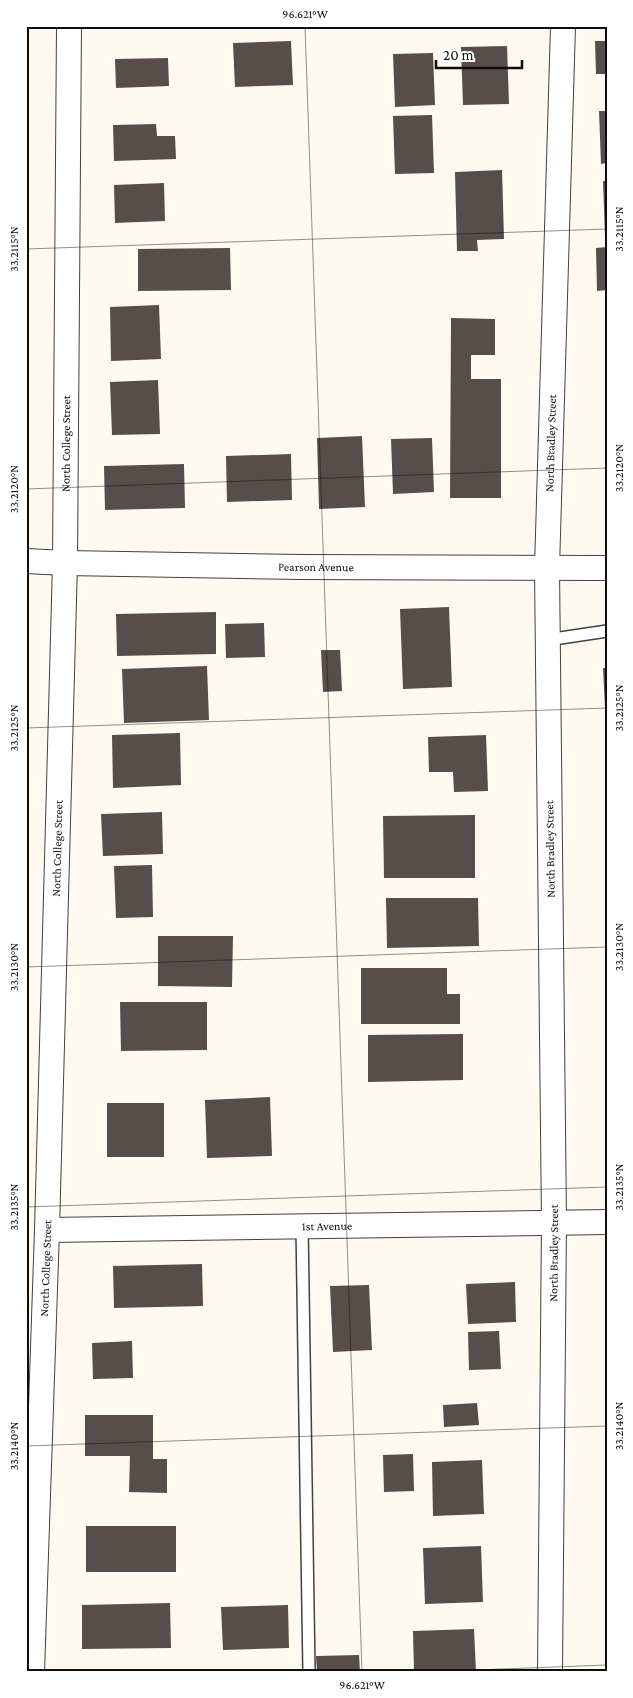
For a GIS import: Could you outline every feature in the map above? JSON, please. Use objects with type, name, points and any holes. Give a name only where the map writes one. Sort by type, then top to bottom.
[{"type":"street","name":"North College Street","points":[[32,1672],[47,1230],[64,563],[69,26]]},
{"type":"street","name":"North Bradley Street","points":[[550,1672],[554,1222],[547,568],[563,26]]},
{"type":"street","name":"Pearson Avenue","points":[[26,561],[301,567],[607,568]]},
{"type":"street","name":"1st Avenue","points":[[47,1230],[607,1222]]},
{"type":"lane","points":[[547,640],[607,631]]},
{"type":"lane","points":[[302,1226],[309,1672]]},
{"type":"building","points":[[291,41],[293,85],[235,87],[233,43]]},
{"type":"building","points":[[595,41],[607,41],[607,74],[596,74]]},
{"type":"building","points":[[507,46],[509,104],[463,105],[461,47]]},
{"type":"building","points":[[433,53],[435,105],[395,107],[393,54]]},
{"type":"building","points":[[168,58],[169,86],[116,88],[115,59]]},
{"type":"building","points":[[599,111],[607,111],[607,163],[601,164]]},
{"type":"building","points":[[432,115],[434,173],[395,174],[393,116]]},
{"type":"building","points":[[156,124],[157,136],[175,136],[176,159],[114,161],[113,125]]},
{"type":"building","points":[[502,170],[504,239],[477,240],[478,251],[457,251],[455,172]]},
{"type":"building","points":[[603,181],[607,181],[607,236],[605,236]]},
{"type":"building","points":[[164,183],[165,221],[115,223],[114,185]]},
{"type":"building","points":[[607,247],[607,290],[597,291],[596,248]]},
{"type":"building","points":[[230,248],[231,290],[138,291],[138,249]]},
{"type":"building","points":[[159,305],[161,359],[111,361],[110,307]]},
{"type":"building","points":[[451,318],[495,319],[495,355],[471,355],[471,379],[501,379],[501,498],[450,498]]},
{"type":"building","points":[[158,380],[160,434],[112,435],[110,382]]},
{"type":"building","points":[[362,436],[365,507],[319,509],[317,438]]},
{"type":"building","points":[[432,438],[434,492],[393,494],[391,439]]},
{"type":"building","points":[[291,454],[292,500],[227,502],[226,456]]},
{"type":"building","points":[[184,464],[185,508],[105,510],[104,466]]},
{"type":"building","points":[[449,607],[452,687],[403,689],[400,609]]},
{"type":"building","points":[[216,612],[216,654],[117,656],[116,614]]},
{"type":"building","points":[[264,623],[265,657],[226,658],[225,624]]},
{"type":"building","points":[[321,650],[340,650],[342,691],[323,692]]},
{"type":"building","points":[[207,666],[209,720],[124,723],[122,669]]},
{"type":"building","points":[[603,668],[607,668],[607,707],[605,707]]},
{"type":"building","points":[[180,733],[181,785],[113,788],[112,735]]},
{"type":"building","points":[[486,735],[488,791],[454,792],[453,772],[429,772],[428,737]]},
{"type":"building","points":[[162,812],[163,854],[103,856],[101,814]]},
{"type":"building","points":[[475,815],[475,878],[384,878],[383,816]]},
{"type":"building","points":[[152,865],[153,917],[116,918],[114,866]]},
{"type":"building","points":[[386,898],[478,898],[479,946],[387,948]]},
{"type":"building","points":[[158,936],[233,936],[232,987],[158,986]]},
{"type":"building","points":[[361,968],[447,968],[447,994],[460,994],[460,1024],[361,1024]]},
{"type":"building","points":[[120,1002],[207,1002],[207,1050],[121,1051]]},
{"type":"building","points":[[463,1034],[463,1080],[368,1082],[368,1035]]},
{"type":"building","points":[[270,1097],[272,1156],[207,1158],[205,1100]]},
{"type":"building","points":[[107,1103],[164,1103],[164,1157],[107,1157]]},
{"type":"building","points":[[202,1264],[203,1306],[114,1308],[113,1266]]},
{"type":"building","points":[[515,1282],[516,1322],[468,1324],[466,1284]]},
{"type":"building","points":[[369,1285],[372,1350],[333,1352],[330,1286]]},
{"type":"building","points":[[499,1331],[501,1369],[469,1370],[468,1332]]},
{"type":"building","points":[[132,1341],[133,1378],[93,1379],[92,1343]]},
{"type":"building","points":[[477,1403],[479,1425],[444,1427],[443,1405]]},
{"type":"building","points":[[85,1415],[153,1415],[153,1459],[167,1459],[167,1493],[129,1492],[130,1456],[85,1456]]},
{"type":"building","points":[[413,1454],[414,1491],[384,1492],[383,1455]]},
{"type":"building","points":[[482,1460],[484,1514],[433,1516],[432,1462]]},
{"type":"building","points":[[86,1526],[176,1526],[176,1572],[86,1572]]},
{"type":"building","points":[[481,1546],[483,1602],[425,1604],[423,1548]]},
{"type":"building","points":[[170,1603],[171,1648],[82,1649],[82,1605]]},
{"type":"building","points":[[288,1605],[289,1648],[223,1650],[221,1607]]},
{"type":"building","points":[[474,1629],[476,1672],[414,1672],[413,1631]]},
{"type":"building","points":[[359,1655],[360,1672],[317,1672],[316,1656]]}]
